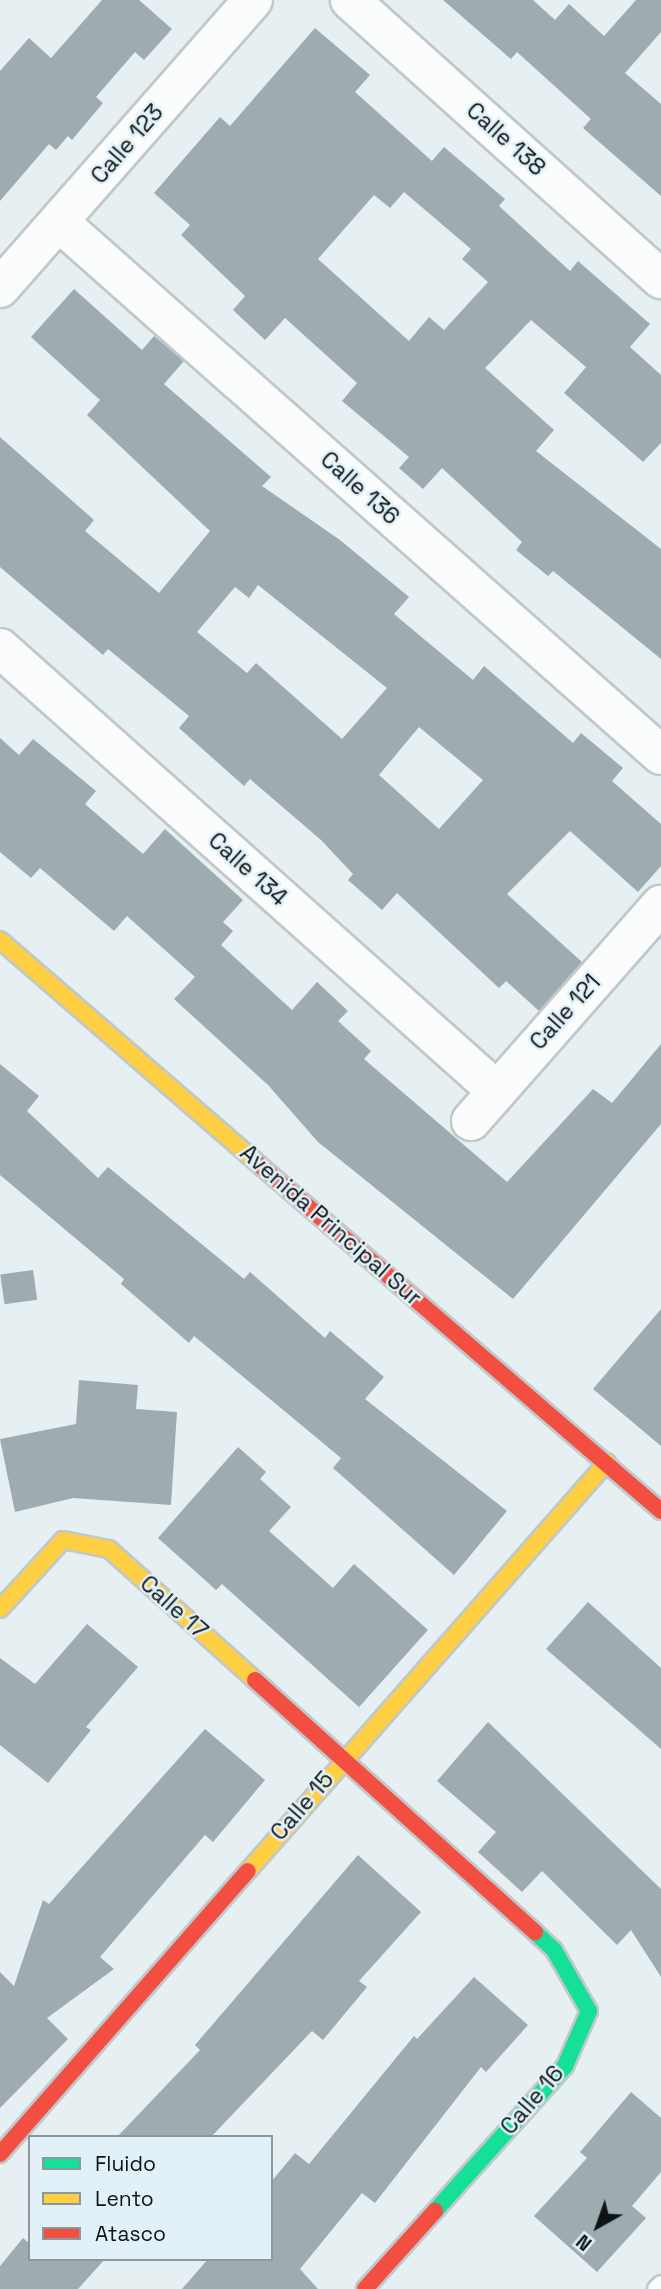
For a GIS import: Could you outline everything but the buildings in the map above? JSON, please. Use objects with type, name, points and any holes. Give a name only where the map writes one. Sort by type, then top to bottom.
[{"type":"street","name":"Calle 123","points":[[0,288],[253,0]]},
{"type":"street","name":"Calle 138","points":[[350,0],[661,279]]},
{"type":"street","name":"Calle 136","points":[[59,222],[661,755]]},
{"type":"street","name":"Calle 134","points":[[0,648],[496,1090]]},
{"type":"street","name":"Calle 121","points":[[471,1121],[661,905]]},
{"type":"street","name":"Avenida Principal Sur","points":[[0,940],[661,1511]]},
{"type":"street","name":"Calle 15","points":[[0,2154],[344,1758],[607,1462]]},
{"type":"street","name":"Calle 17","points":[[0,1609],[63,1541],[109,1549],[344,1758]]},
{"type":"street","name":"Calle 16","points":[[344,1758],[555,1950],[589,2011],[565,2066],[365,2289]]},
{"type":"traffic: fast","points":[[435,2211],[565,2066],[589,2011],[554,1950],[535,1932]]},
{"type":"traffic: slow","points":[[0,940],[255,1161]]},
{"type":"traffic: slow","points":[[248,1871],[607,1462]]},
{"type":"traffic: slow","points":[[0,1609],[63,1540],[109,1549],[255,1680]]},
{"type":"traffic: jam","points":[[255,1161],[661,1511]]},
{"type":"traffic: jam","points":[[255,1680],[535,1932]]},
{"type":"traffic: jam","points":[[0,2154],[248,1871]]},
{"type":"traffic: jam","points":[[365,2289],[435,2211]]}]
